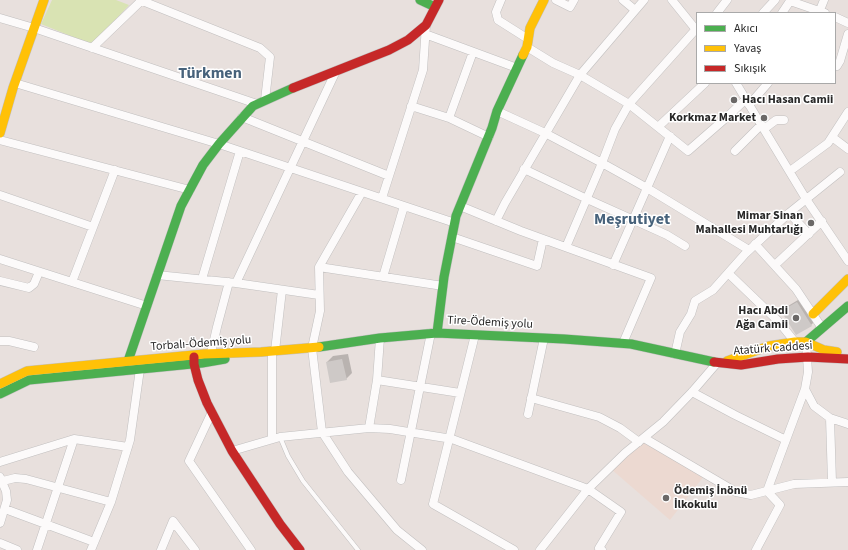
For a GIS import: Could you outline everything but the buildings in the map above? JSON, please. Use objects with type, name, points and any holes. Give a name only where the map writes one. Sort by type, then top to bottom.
[{"type":"street","points":[[0,133],[14,83],[44,0]]},
{"type":"street","points":[[92,48],[141,0],[260,48],[270,57],[261,102]]},
{"type":"street","points":[[128,361],[181,206],[203,165],[219,144],[253,106],[390,50],[408,40],[426,24],[437,3],[420,0]]},
{"type":"street","points":[[501,0],[496,12],[498,20],[552,63],[580,75],[629,104],[688,151],[727,117],[748,102],[767,84]]},
{"type":"street","points":[[401,480],[420,386],[434,333],[452,237],[460,206],[489,137],[497,111],[528,43],[530,28],[544,0]]},
{"type":"street","points":[[556,0],[570,6],[574,0]]},
{"type":"street","points":[[623,0],[635,10]]},
{"type":"street","points":[[496,221],[524,169],[580,75],[644,0]]},
{"type":"street","points":[[566,248],[602,164],[615,129],[629,104],[696,30],[672,0]]},
{"type":"street","points":[[718,12],[727,0]]},
{"type":"street","points":[[764,12],[775,0]]},
{"type":"street","points":[[782,12],[788,1],[822,12],[824,0]]},
{"type":"street","points":[[836,17],[848,23]]},
{"type":"street","points":[[0,18],[261,102]]},
{"type":"street","points":[[382,198],[423,70],[426,24]]},
{"type":"street","points":[[425,34],[517,68]]},
{"type":"street","points":[[836,66],[840,61],[848,34]]},
{"type":"street","points":[[449,118],[472,52]]},
{"type":"street","points":[[251,550],[189,461],[210,407],[204,376],[206,356],[232,282],[290,168],[336,71]]},
{"type":"street","points":[[14,83],[219,144],[455,223]]},
{"type":"street","points":[[658,127],[704,84]]},
{"type":"street","points":[[737,84],[806,199],[847,257]]},
{"type":"street","points":[[411,106],[449,118],[489,137]]},
{"type":"street","points":[[497,111],[545,133],[752,247],[775,265],[796,289],[822,328]]},
{"type":"street","points":[[790,171],[828,142],[848,112]]},
{"type":"street","points":[[242,117],[389,176]]},
{"type":"street","points":[[736,151],[763,127],[776,120],[784,120]]},
{"type":"street","points":[[613,265],[670,136]]},
{"type":"street","points":[[832,137],[848,150]]},
{"type":"street","points":[[0,140],[190,190]]},
{"type":"street","points":[[202,279],[240,151]]},
{"type":"street","points":[[524,169],[686,246]]},
{"type":"street","points":[[72,282],[115,170]]},
{"type":"street","points":[[675,354],[680,332],[691,314],[695,301],[714,290],[752,247],[789,213],[840,172]]},
{"type":"street","points":[[362,192],[319,267],[320,311],[312,348],[322,432],[348,472],[397,530],[422,550]]},
{"type":"street","points":[[0,195],[93,227]]},
{"type":"street","points":[[383,277],[404,206]]},
{"type":"street","points":[[460,206],[566,248],[651,278],[622,343]]},
{"type":"street","points":[[789,213],[809,234]]},
{"type":"street","points":[[775,265],[822,221]]},
{"type":"street","points":[[452,237],[537,266],[543,239]]},
{"type":"street","points":[[0,259],[147,306]]},
{"type":"street","points":[[319,267],[443,286]]},
{"type":"street","points":[[0,281],[29,288],[34,284],[39,272]]},
{"type":"street","points":[[728,273],[778,321],[795,342]]},
{"type":"street","points":[[157,275],[232,282],[319,295]]},
{"type":"street","points":[[813,314],[848,279]]},
{"type":"street","points":[[276,438],[274,351],[282,290]]},
{"type":"street","points":[[767,491],[805,389],[808,372],[806,342],[844,312],[848,306]]},
{"type":"street","name":"Tire-Ödemiş yolu","points":[[261,352],[312,348],[380,338],[434,333],[622,343],[717,363]]},
{"type":"street","points":[[475,334],[433,504],[514,550]]},
{"type":"street","points":[[369,428],[377,380],[380,338]]},
{"type":"street","points":[[528,414],[544,338]]},
{"type":"street","points":[[0,341],[9,341],[34,347]]},
{"type":"street","name":"Atatürk Caddesi","points":[[717,363],[730,361],[770,346],[795,342],[806,342],[824,350],[848,353]]},
{"type":"street","name":"Torbalı-Ödemiş yolu","points":[[0,394],[30,380],[140,369],[206,356],[261,352]]},
{"type":"street","name":"Atatürk Caddesi","points":[[717,363],[741,365],[778,358],[808,357],[848,359]]},
{"type":"street","points":[[194,359],[198,380],[232,451],[299,550]]},
{"type":"street","name":"Torbalı-Ödemiş yolu","points":[[0,384],[27,371],[128,361],[194,359]]},
{"type":"street","points":[[540,550],[588,489],[625,453],[663,422],[717,363]]},
{"type":"street","points":[[5,509],[46,524],[93,546],[111,502],[130,440],[140,369]]},
{"type":"street","points":[[377,380],[460,393]]},
{"type":"street","points":[[805,389],[814,406],[830,418],[848,424]]},
{"type":"street","points":[[692,392],[734,415],[786,440]]},
{"type":"street","points":[[531,398],[598,418],[620,428],[736,492],[751,495],[794,484],[848,482]]},
{"type":"street","points":[[830,418],[832,482]]},
{"type":"street","points":[[232,451],[276,438],[369,428],[390,429],[449,438],[510,459],[588,489],[621,512],[599,548],[602,550]]},
{"type":"street","points":[[0,462],[74,439],[128,447]]},
{"type":"street","points":[[36,550],[74,439]]},
{"type":"street","points":[[0,523],[7,500],[6,491],[1,479],[21,478],[111,502]]},
{"type":"street","points":[[756,550],[780,505],[767,491]]},
{"type":"street","points":[[161,550],[173,521],[195,550]]},
{"type":"street","points":[[0,544],[17,550]]},
{"type":"lane","points":[[276,438],[303,481],[358,550]]},
{"type":"shaded area","name":"Ödemiş İnönü İlkokulu","points":[[643,441],[704,476],[670,520],[611,469]]},
{"type":"green space","points":[[52,0],[116,0],[129,5],[95,42],[88,43],[41,24]]},
{"type":"traffic: fast","points":[[420,0],[435,7]]},
{"type":"traffic: fast","points":[[437,333],[444,277],[456,216],[492,128],[497,111],[523,55]]},
{"type":"traffic: fast","points":[[128,361],[181,206],[203,165],[219,144],[253,106],[293,88]]},
{"type":"traffic: fast","points":[[806,342],[848,306]]},
{"type":"traffic: fast","points":[[319,347],[380,338],[437,333],[631,344],[714,362]]},
{"type":"traffic: fast","points":[[0,394],[29,380],[202,363],[225,359]]},
{"type":"traffic: slow","points":[[0,133],[13,88],[44,0]]},
{"type":"traffic: slow","points":[[523,55],[527,47],[530,28],[544,0]]},
{"type":"traffic: slow","points":[[813,314],[848,279]]},
{"type":"traffic: slow","points":[[727,361],[769,346],[795,342],[806,342],[824,350],[837,352]]},
{"type":"traffic: slow","points":[[0,384],[27,371],[204,354],[261,352],[319,347]]},
{"type":"traffic: jam","points":[[293,88],[389,50],[408,40],[426,25],[439,0]]},
{"type":"traffic: jam","points":[[194,357],[198,380],[207,403],[232,451],[280,524],[300,550]]},
{"type":"traffic: jam","points":[[714,362],[741,365],[778,359],[808,357],[848,359]]},
{"type":"place","name":"Hacı Hasan Camii","points":[[734,100]]},
{"type":"place","name":"Korkmaz Market","points":[[764,118]]},
{"type":"place","name":"Mimar Sinan Mahallesi Muhtarlığı","points":[[811,223]]},
{"type":"place","name":"Hacı Abdi Ağa Camii","points":[[796,318]]},
{"type":"place","name":"Ödemiş İnönü İlkokulu","points":[[666,498]]},
{"type":"district","name":"Türkmen","points":[[210,74]]},
{"type":"district","name":"Meşrutiyet","points":[[632,220]]}]
